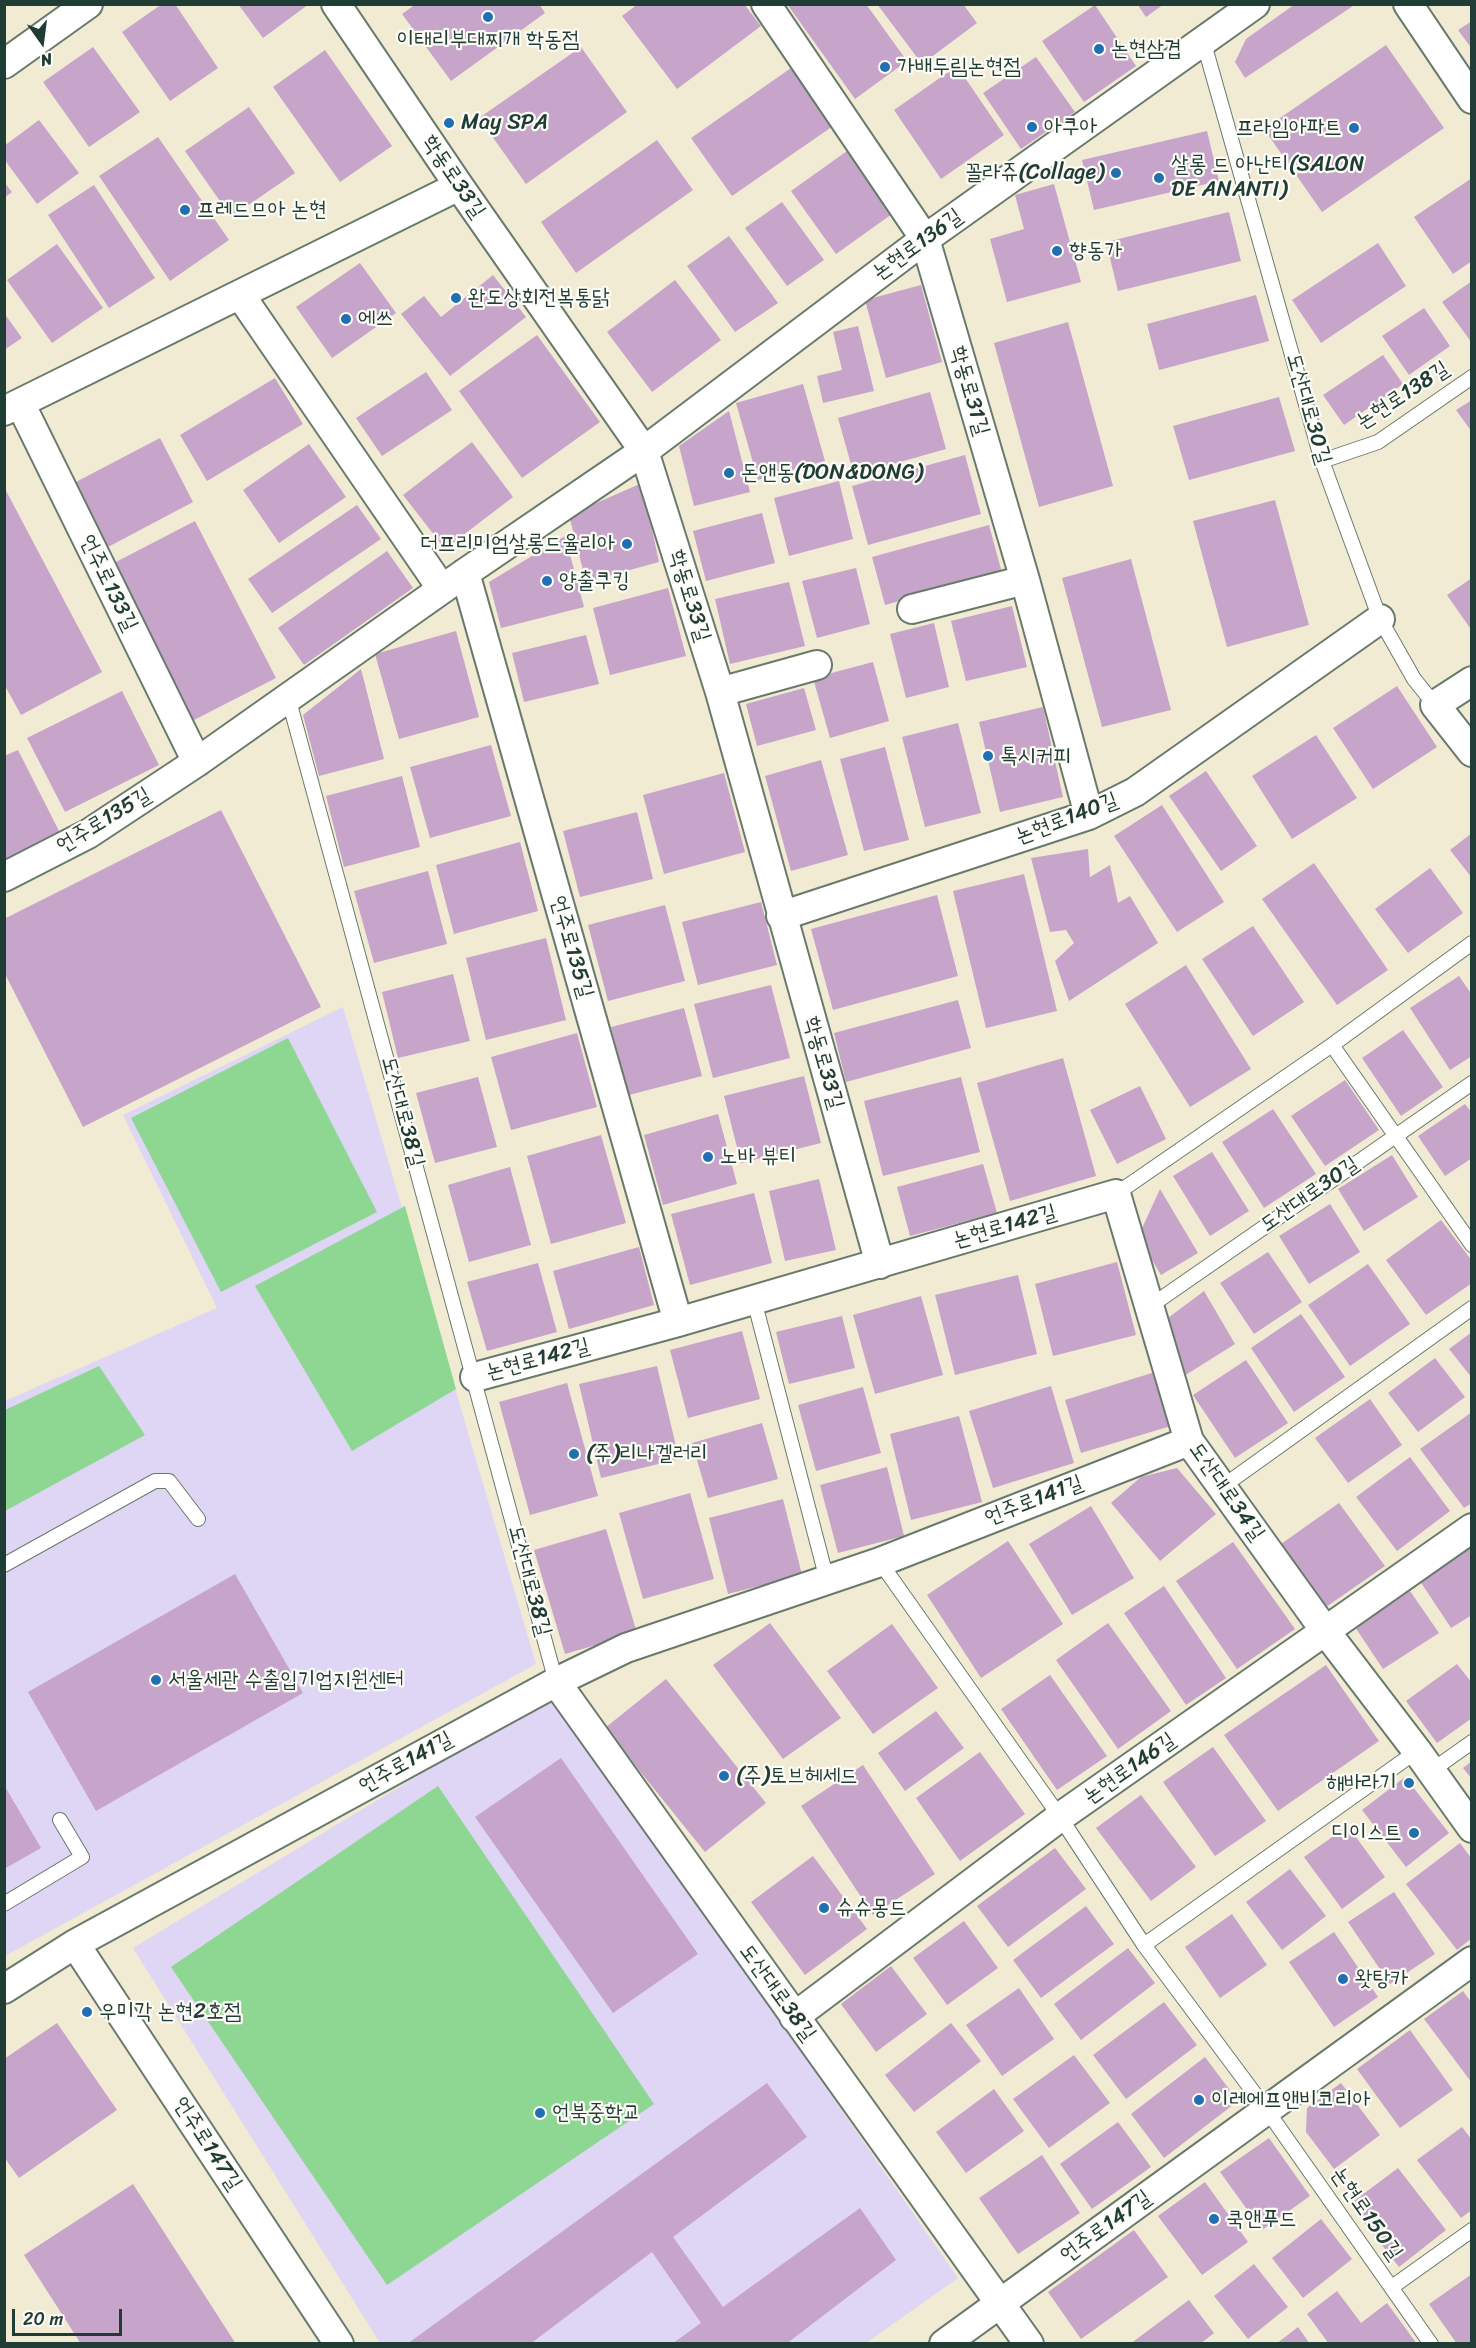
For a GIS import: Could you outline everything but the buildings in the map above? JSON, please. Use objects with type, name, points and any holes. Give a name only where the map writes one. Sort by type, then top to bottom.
[{"type":"street","points":[[4,63],[88,4]]},
{"type":"street","name":"학동로33길","points":[[336,4],[459,186],[644,451],[720,692],[879,1264]]},
{"type":"street","name":"학동로31길","points":[[766,4],[925,239],[1025,580],[1089,815]]},
{"type":"street","name":"논현로136길","points":[[644,451],[925,239],[1255,4]]},
{"type":"street","points":[[1408,4],[1472,99]]},
{"type":"street","name":"언주로133길","points":[[196,762],[12,407],[241,296],[459,186]]},
{"type":"street","points":[[241,296],[442,589]]},
{"type":"street","name":"언주로135길","points":[[4,877],[88,834],[196,762],[465,573],[644,451]]},
{"type":"street","name":"언주로135길","points":[[465,573],[678,1322]]},
{"type":"street","points":[[912,609],[1025,580]]},
{"type":"street","name":"논현로140길","points":[[781,916],[1089,815],[1135,792],[1380,619]]},
{"type":"street","points":[[720,692],[817,665]]},
{"type":"street","points":[[1435,705],[1472,681]]},
{"type":"street","name":"도산대로30길","points":[[1435,705],[1472,752]]},
{"type":"street","name":"논현로142길","points":[[475,1377],[678,1322],[1116,1194]]},
{"type":"street","name":"도산대로34길","points":[[1116,1194],[1189,1440],[1326,1632],[1472,1827]]},
{"type":"street","name":"언주로141길","points":[[4,1989],[75,1944],[556,1682],[626,1648],[880,1562],[1189,1440]]},
{"type":"street","name":"논현로146길","points":[[794,2017],[1060,1817],[1472,1528]]},
{"type":"street","name":"도산대로38길","points":[[556,1682],[1029,2343]]},
{"type":"street","name":"언주로147길","points":[[75,1944],[339,2343]]},
{"type":"street","name":"언주로147길","points":[[944,2343],[1000,2305],[1472,1961]]},
{"type":"lane","name":"도산대로30길","points":[[1203,40],[1323,461],[1380,619],[1414,679],[1435,705]]},
{"type":"lane","name":"논현로138길","points":[[1323,461],[1378,442],[1472,377]]},
{"type":"lane","name":"도산대로38길","points":[[288,697],[475,1377],[556,1682]]},
{"type":"lane","name":"논현로142길","points":[[1116,1194],[1332,1045],[1472,943]]},
{"type":"lane","points":[[1332,1045],[1472,1245]]},
{"type":"lane","name":"도산대로30길","points":[[1149,1307],[1472,1083]]},
{"type":"lane","points":[[754,1300],[827,1580]]},
{"type":"lane","points":[[1222,1487],[1472,1308]]},
{"type":"lane","points":[[4,1565],[155,1481],[169,1481],[198,1519]]},
{"type":"lane","points":[[880,1562],[1060,1817],[1143,1945],[1266,2109]]},
{"type":"lane","points":[[1143,1945],[1424,1761],[1472,1742]]},
{"type":"lane","points":[[4,1904],[82,1857],[60,1820]]},
{"type":"lane","name":"논현로150길","points":[[1266,2109],[1431,2343]]},
{"type":"lane","points":[[1392,2288],[1472,2230]]},
{"type":"shaded area","points":[[343,1007],[536,1664],[5,1956],[5,1401],[217,1308],[123,1115]]},
{"type":"shaded area","name":"언북중학교","points":[[553,1694],[958,2278],[866,2343],[380,2343],[133,1948]]},
{"type":"green space","points":[[288,1038],[377,1212],[221,1292],[131,1118]]},
{"type":"green space","points":[[405,1206],[456,1389],[352,1451],[255,1286]]},
{"type":"green space","points":[[99,1366],[145,1435],[5,1511],[5,1410]]},
{"type":"green space","points":[[438,1786],[654,2104],[387,2285],[171,1967]]},
{"type":"place","name":"이태리부대찌개 학동점","points":[[488,17]]},
{"type":"place","name":"논현삼겹","points":[[1099,49]]},
{"type":"place","name":"가배두림논현점","points":[[885,67]]},
{"type":"place","name":"May SPA","points":[[449,123]]},
{"type":"place","name":"아쿠아","points":[[1032,127]]},
{"type":"place","name":"프라임아파트","points":[[1354,128]]},
{"type":"place","name":"꼴라쥬(Collage)","points":[[1116,173]]},
{"type":"place","name":"살롱 드 아난티(SALON DE ANANTI)","points":[[1159,178]]},
{"type":"place","name":"프레드므아 논현","points":[[185,210]]},
{"type":"place","name":"향동가","points":[[1057,251]]},
{"type":"place","name":"완도상회전복통닭","points":[[456,298]]},
{"type":"place","name":"에쓰","points":[[346,319]]},
{"type":"place","name":"돈앤동(DON&DONG)","points":[[729,473]]},
{"type":"place","name":"더프리미엄살롱드율리아","points":[[627,544]]},
{"type":"place","name":"양출쿠킹","points":[[547,581]]},
{"type":"place","name":"톡시커피","points":[[988,756]]},
{"type":"place","name":"노바 뷰티","points":[[708,1157]]},
{"type":"place","name":"(주)리나겔러리","points":[[574,1454]]},
{"type":"place","name":"서울세관 수출입기업지원센터","points":[[156,1680]]},
{"type":"place","name":"(주)토브헤세드","points":[[724,1776]]},
{"type":"place","name":"해바라기","points":[[1409,1783]]},
{"type":"place","name":"디이스트","points":[[1414,1833]]},
{"type":"place","name":"슈슈몽드","points":[[824,1908]]},
{"type":"place","name":"왓탕카","points":[[1343,1979]]},
{"type":"place","name":"우미각 논현2호점","points":[[87,2012]]},
{"type":"place","name":"이레에프앤비코리아","points":[[1199,2100]]},
{"type":"place","name":"언북중학교","points":[[540,2113]]},
{"type":"place","name":"쿡앤푸드","points":[[1214,2219]]}]
